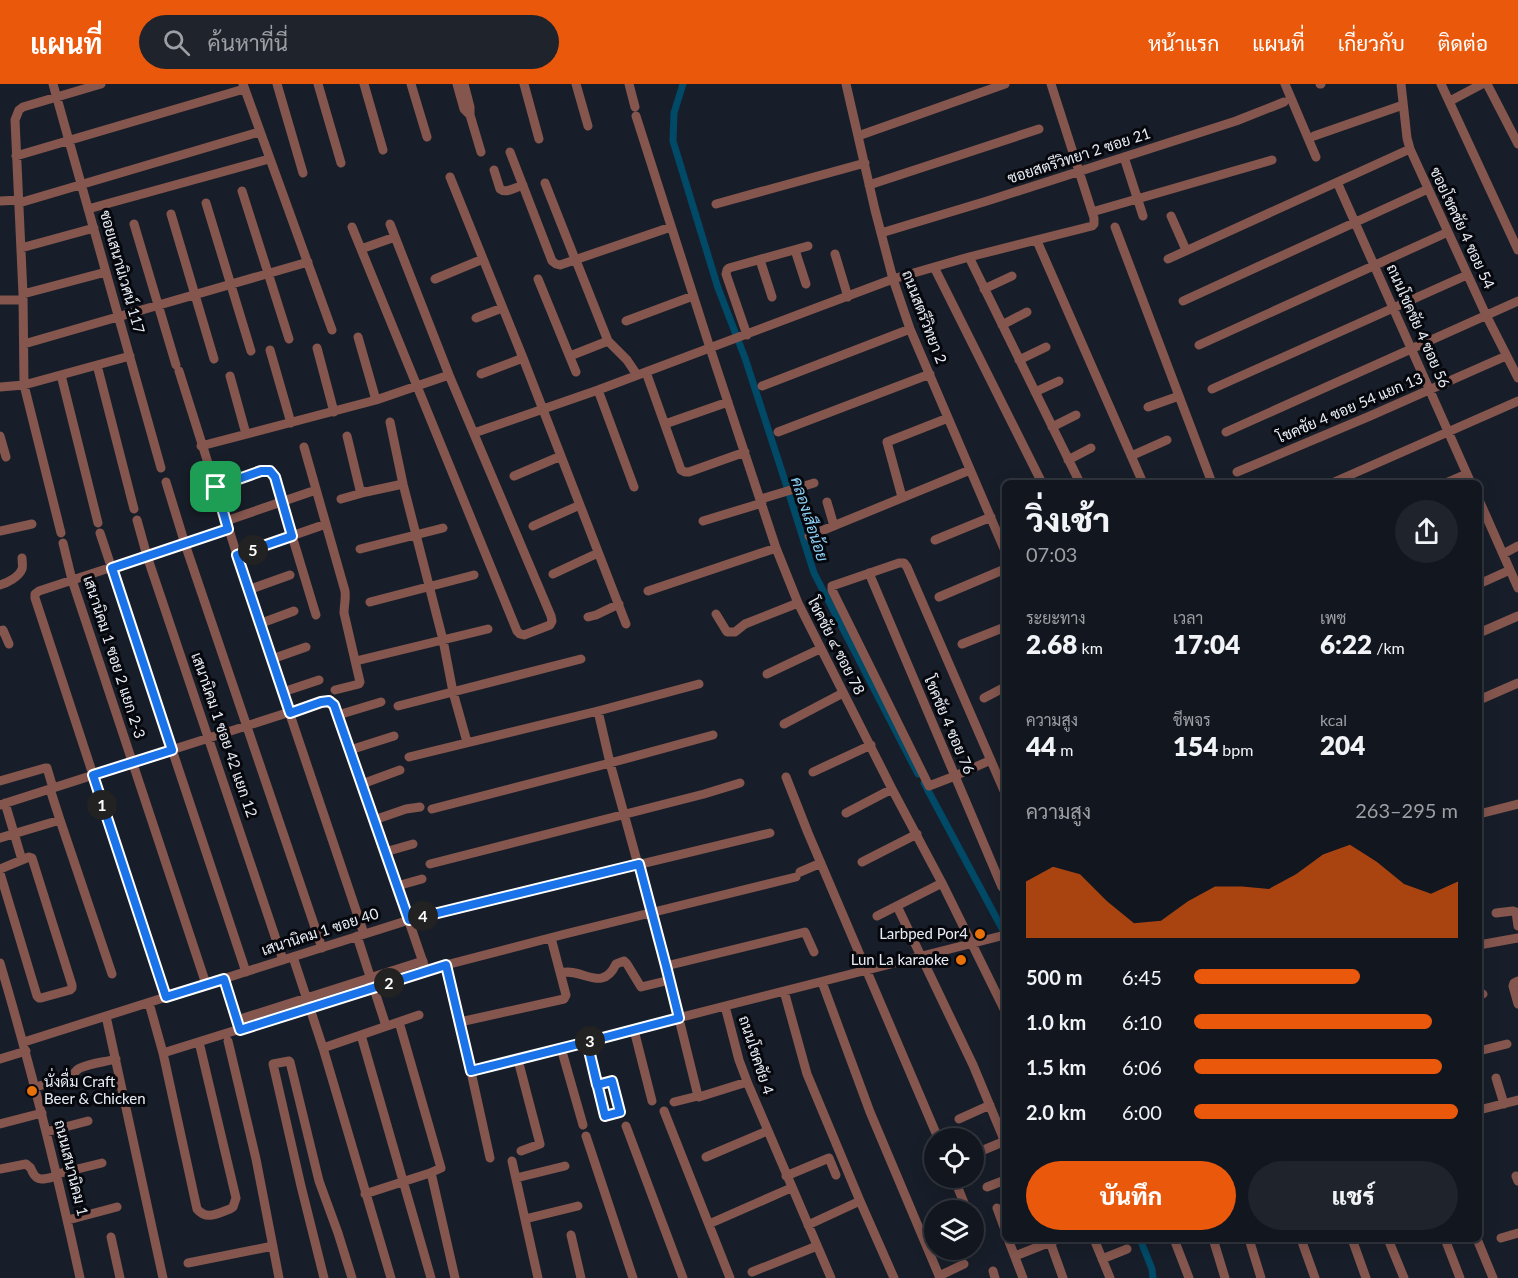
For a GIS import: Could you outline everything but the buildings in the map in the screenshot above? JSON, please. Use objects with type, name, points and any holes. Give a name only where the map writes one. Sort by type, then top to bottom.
[{"type":"street","name":"ซอยเสนานิเวศน์ 117","points":[[53,84],[161,468]]},
{"type":"street","points":[[61,533],[24,384],[23,297],[15,120],[19,110],[23,107],[101,84]]},
{"type":"street","points":[[277,84],[303,173]]},
{"type":"street","points":[[318,84],[341,162]]},
{"type":"street","points":[[364,84],[383,150]]},
{"type":"street","points":[[411,84],[427,137]]},
{"type":"street","points":[[457,84],[464,110],[470,115]]},
{"type":"street","points":[[464,84],[481,152]]},
{"type":"street","points":[[524,84],[539,139]]},
{"type":"street","points":[[576,84],[588,126]]},
{"type":"street","name":"โชคชัย ๔ ซอย 78","points":[[629,84],[635,111],[693,296],[776,548],[798,603],[1002,1005]]},
{"type":"street","name":"ถนนสตรีวิทยา 2","points":[[846,84],[893,279],[910,329],[1002,544]]},
{"type":"street","points":[[858,136],[1005,84]]},
{"type":"street","points":[[474,433],[598,390],[893,279],[1092,226],[1094,222],[1092,212],[1051,84]]},
{"type":"street","points":[[1287,84],[1316,157]]},
{"type":"street","name":"ซอยโชคชัย 4 ซอย 54","points":[[1401,84],[1410,149],[1467,275],[1518,378]]},
{"type":"street","points":[[1441,84],[1518,250]]},
{"type":"street","points":[[1450,101],[1482,84]]},
{"type":"street","points":[[1487,84],[1518,144]]},
{"type":"street","points":[[16,156],[244,87],[332,330]]},
{"type":"street","name":"ซอยสตรีวิทยา 2 ซอย 21","points":[[881,233],[1080,172],[1236,121],[1284,102]]},
{"type":"street","points":[[1314,136],[1403,105]]},
{"type":"street","points":[[869,185],[1039,129]]},
{"type":"street","points":[[0,201],[19,202],[260,132]]},
{"type":"street","points":[[1168,259],[1410,149]]},
{"type":"street","points":[[510,152],[552,261],[560,265],[671,228]]},
{"type":"street","points":[[1124,157],[1143,216]]},
{"type":"street","points":[[88,209],[269,159]]},
{"type":"street","points":[[1092,212],[1272,160]]},
{"type":"street","points":[[716,204],[865,163]]},
{"type":"street","points":[[494,170],[502,191],[523,185]]},
{"type":"street","points":[[450,177],[626,624]]},
{"type":"street","name":"ถนนโชคชัย 4 ซอย 56","points":[[1337,182],[1469,478]]},
{"type":"street","points":[[545,183],[608,341],[641,374],[666,424],[681,470],[689,472],[745,452]]},
{"type":"street","points":[[1183,301],[1428,189]]},
{"type":"street","points":[[242,190],[289,339]]},
{"type":"street","points":[[206,203],[251,351]]},
{"type":"street","points":[[171,214],[214,359]]},
{"type":"street","points":[[1172,216],[1186,250]]},
{"type":"street","points":[[134,224],[201,446],[290,713],[360,935],[386,1026]]},
{"type":"street","points":[[352,227],[517,631],[525,635],[550,625],[552,621],[448,375],[390,224]]},
{"type":"street","points":[[1115,227],[1211,480]]},
{"type":"street","points":[[21,248],[94,228]]},
{"type":"street","points":[[1199,345],[1448,232]]},
{"type":"street","points":[[361,249],[395,237]]},
{"type":"street","points":[[1037,241],[1142,480]]},
{"type":"street","points":[[741,337],[727,270],[808,246]]},
{"type":"street","points":[[795,250],[806,284]]},
{"type":"street","points":[[835,254],[848,297]]},
{"type":"street","points":[[969,257],[1078,480]]},
{"type":"street","points":[[435,279],[483,259]]},
{"type":"street","points":[[760,260],[772,297]]},
{"type":"street","points":[[24,344],[308,262]]},
{"type":"street","points":[[934,267],[1040,480]]},
{"type":"street","points":[[0,300],[23,297],[106,272]]},
{"type":"street","points":[[1212,389],[1467,275]]},
{"type":"street","points":[[984,289],[1012,276]]},
{"type":"street","points":[[538,279],[576,372]]},
{"type":"street","points":[[626,321],[693,296]]},
{"type":"street","points":[[1226,432],[1518,302]]},
{"type":"street","points":[[476,318],[502,308]]},
{"type":"street","points":[[1002,325],[1027,312]]},
{"type":"street","points":[[762,387],[910,329]]},
{"type":"street","points":[[358,337],[376,400]]},
{"type":"street","points":[[570,356],[608,341]]},
{"type":"street","points":[[1019,360],[1046,347]]},
{"type":"street","points":[[317,348],[334,412]]},
{"type":"street","points":[[270,350],[291,423]]},
{"type":"street","points":[[0,387],[24,384],[130,356]]},
{"type":"street","name":"โชคชัย 4 ซอย 54 แยก 13","points":[[1237,472],[1506,356]]},
{"type":"street","points":[[482,374],[523,358]]},
{"type":"street","points":[[97,365],[134,509]]},
{"type":"street","points":[[778,432],[930,374]]},
{"type":"street","points":[[61,375],[99,528],[246,972]]},
{"type":"street","points":[[201,446],[376,400],[448,375]]},
{"type":"street","points":[[230,376],[246,434]]},
{"type":"street","points":[[1035,392],[1059,381]]},
{"type":"street","points":[[598,390],[634,487]]},
{"type":"street","points":[[1148,408],[1179,396]]},
{"type":"street","points":[[1339,480],[1518,401]]},
{"type":"street","points":[[666,424],[728,402]]},
{"type":"street","points":[[1052,427],[1076,415]]},
{"type":"street","points":[[902,497],[887,442],[948,418]]},
{"type":"street","points":[[390,422],[403,484],[443,640],[453,692],[467,742]]},
{"type":"street","points":[[0,436],[6,457]]},
{"type":"street","points":[[347,436],[358,486],[360,490],[366,492]]},
{"type":"street","points":[[1131,456],[1167,440]]},
{"type":"street","points":[[304,447],[346,597],[344,613],[360,683],[335,690]]},
{"type":"street","points":[[1068,460],[1091,448]]},
{"type":"street","points":[[514,476],[561,456]]},
{"type":"street","points":[[809,536],[970,470]]},
{"type":"street","points":[[216,487],[261,471],[270,471],[275,477],[316,615]]},
{"type":"street","points":[[166,482],[246,727],[322,948]]},
{"type":"street","points":[[703,521],[814,483]]},
{"type":"street","points":[[341,499],[403,484]]},
{"type":"street","points":[[166,997],[35,594],[185,544],[282,501],[316,490]]},
{"type":"street","points":[[827,502],[834,526]]},
{"type":"street","points":[[533,526],[580,505]]},
{"type":"street","points":[[1482,507],[1518,588]]},
{"type":"street","points":[[935,540],[990,518]]},
{"type":"street","name":"เสนานิคม 1 ซอย 42 แยก 12","points":[[137,520],[147,556],[283,960]]},
{"type":"street","points":[[1482,525],[1489,522]]},
{"type":"street","points":[[0,531],[32,524]]},
{"type":"street","points":[[237,555],[326,524]]},
{"type":"street","points":[[360,549],[443,528]]},
{"type":"street","name":"เสนานิคม 1 ซอย 2 แยก 2-3","points":[[63,543],[72,580],[206,984]]},
{"type":"street","points":[[1503,554],[1518,546]]},
{"type":"street","points":[[648,591],[776,548]]},
{"type":"street","points":[[553,574],[598,553]]},
{"type":"street","points":[[0,585],[10,581],[19,573],[22,569],[22,558]]},
{"type":"street","points":[[991,760],[928,786],[832,586],[904,563],[907,567],[991,760],[1002,786]]},
{"type":"street","points":[[939,597],[1002,569]]},
{"type":"street","points":[[1482,583],[1510,570]]},
{"type":"street","name":"โชคชัย 4 ซอย 76","points":[[869,573],[1002,884]]},
{"type":"street","points":[[248,590],[290,574]]},
{"type":"street","points":[[370,602],[474,575]]},
{"type":"street","points":[[716,614],[727,632],[735,632],[745,624],[798,603]]},
{"type":"street","points":[[588,617],[618,604]]},
{"type":"street","points":[[259,624],[294,611]]},
{"type":"street","points":[[1482,632],[1518,616]]},
{"type":"street","points":[[1,627],[9,644]]},
{"type":"street","points":[[962,644],[1002,628]]},
{"type":"street","points":[[360,660],[488,629]]},
{"type":"street","points":[[272,659],[306,647]]},
{"type":"street","points":[[767,674],[820,649]]},
{"type":"street","points":[[398,706],[581,659]]},
{"type":"street","points":[[283,692],[318,680]]},
{"type":"street","points":[[1482,699],[1518,683]]},
{"type":"street","points":[[409,757],[699,684]]},
{"type":"street","points":[[984,698],[1002,689]]},
{"type":"street","points":[[784,724],[843,693]]},
{"type":"street","points":[[22,860],[2,804],[329,701],[334,705],[351,750],[426,971]]},
{"type":"street","points":[[338,715],[381,702]]},
{"type":"street","points":[[598,711],[610,763],[670,980],[698,1096]]},
{"type":"street","points":[[432,809],[713,735]]},
{"type":"street","points":[[351,750],[394,736]]},
{"type":"street","points":[[813,772],[871,745]]},
{"type":"street","points":[[0,781],[45,768],[49,771],[60,820],[112,974]]},
{"type":"street","points":[[362,784],[400,770]]},
{"type":"street","points":[[786,777],[934,1128]]},
{"type":"street","points":[[430,864],[740,783]]},
{"type":"street","points":[[846,813],[892,789]]},
{"type":"street","points":[[1482,813],[1518,804]]},
{"type":"street","points":[[374,820],[406,809],[420,807]]},
{"type":"street","points":[[0,838],[60,820]]},
{"type":"street","name":"เสนานิคม 1 ซอย 40","points":[[0,1059],[106,1016],[409,920],[770,833]]},
{"type":"street","points":[[862,862],[917,834]]},
{"type":"street","points":[[385,852],[413,844]]},
{"type":"street","points":[[30,857],[34,861],[72,985],[70,990],[39,998],[0,871],[30,857]]},
{"type":"street","points":[[308,1003],[374,988],[446,965],[798,875],[821,863]]},
{"type":"street","points":[[397,886],[422,879]]},
{"type":"street","points":[[877,916],[942,883]]},
{"type":"street","points":[[897,906],[973,1065],[1002,1134]]},
{"type":"street","points":[[1496,913],[1516,912],[1518,926]]},
{"type":"street","points":[[666,966],[805,932],[814,952]]},
{"type":"street","name":"ถนนโชคชัย 4","points":[[831,1278],[747,1082],[725,1006],[1002,935]]},
{"type":"street","points":[[460,1022],[564,999],[566,995],[551,938]]},
{"type":"street","points":[[1482,945],[1518,939]]},
{"type":"street","points":[[293,957],[323,1048],[391,1278]]},
{"type":"street","points":[[163,1053],[423,961]]},
{"type":"street","points":[[561,973],[567,971],[603,979],[616,964],[624,962],[641,987],[670,980]]},
{"type":"street","name":"ถนนเสนานิคม 1","points":[[0,963],[4,989],[25,1047],[42,1113],[80,1278]]},
{"type":"street","points":[[446,965],[490,1158]]},
{"type":"street","points":[[224,979],[239,1025]]},
{"type":"street","points":[[822,981],[870,1112],[940,1277],[964,1264]]},
{"type":"street","points":[[1518,981],[1513,986],[1518,1004]]},
{"type":"street","points":[[784,992],[807,1074],[894,1278]]},
{"type":"street","points":[[149,1002],[163,1053],[196,1204],[200,1213],[208,1216],[231,1209],[236,1198],[199,1042]]},
{"type":"street","points":[[471,1071],[725,1006]]},
{"type":"street","points":[[323,1048],[419,1015]]},
{"type":"street","points":[[106,1016],[163,1278]]},
{"type":"street","points":[[365,1194],[430,1173],[441,1167],[399,1022]]},
{"type":"street","points":[[634,1030],[652,1101]]},
{"type":"street","points":[[361,1035],[431,1278]]},
{"type":"street","points":[[228,1041],[256,1159],[279,1278]]},
{"type":"street","points":[[587,1042],[597,1085]]},
{"type":"street","points":[[1482,1051],[1507,1044]]},
{"type":"street","points":[[561,1048],[583,1125]]},
{"type":"street","points":[[35,1087],[69,1078],[82,1067],[116,1059]]},
{"type":"street","points":[[518,1059],[540,1144],[521,1151]]},
{"type":"street","points":[[324,1278],[273,1065],[289,1062],[319,1181],[351,1278]]},
{"type":"street","points":[[1496,1078],[1504,1104]]},
{"type":"street","points":[[674,1102],[747,1082]]},
{"type":"street","points":[[1482,1109],[1518,1100]]},
{"type":"street","points":[[959,1119],[990,1105]]},
{"type":"street","points":[[664,1112],[730,1278]]},
{"type":"street","points":[[0,1124],[42,1113]]},
{"type":"street","points":[[46,1132],[88,1121]]},
{"type":"street","points":[[626,1126],[683,1278]]},
{"type":"street","points":[[706,1157],[767,1131]]},
{"type":"street","points":[[586,1136],[633,1278]]},
{"type":"street","points":[[984,1150],[1002,1142]]},
{"type":"street","points":[[786,1176],[829,1158],[836,1174]]},
{"type":"street","points":[[512,1161],[538,1278]]},
{"type":"street","points":[[0,1169],[27,1164],[40,1179],[102,1163]]},
{"type":"street","points":[[516,1178],[565,1166]]},
{"type":"street","points":[[432,1177],[455,1278]]},
{"type":"street","points":[[301,1186],[319,1181]]},
{"type":"street","points":[[987,1187],[1002,1181]]},
{"type":"street","points":[[709,1224],[791,1188]]},
{"type":"street","points":[[808,1225],[860,1201]]},
{"type":"street","points":[[525,1219],[578,1206]]},
{"type":"street","points":[[68,1220],[117,1207]]},
{"type":"street","points":[[997,1208],[1002,1222]]},
{"type":"street","points":[[1501,1239],[1518,1233]]},
{"type":"street","points":[[571,1235],[581,1278]]},
{"type":"street","points":[[111,1237],[120,1278]]},
{"type":"street","points":[[1009,1242],[1023,1278]]},
{"type":"street","points":[[1015,1256],[1047,1242]]},
{"type":"street","points":[[1053,1242],[1063,1278]]},
{"type":"street","points":[[1095,1242],[1110,1278]]},
{"type":"street","points":[[1175,1242],[1189,1278]]},
{"type":"street","points":[[1214,1242],[1225,1278]]},
{"type":"street","points":[[1250,1242],[1261,1278]]},
{"type":"street","points":[[1302,1242],[1315,1278]]},
{"type":"street","points":[[1353,1242],[1366,1278]]},
{"type":"street","points":[[1390,1242],[1404,1278]]},
{"type":"street","points":[[1446,1242],[1460,1278]]},
{"type":"street","points":[[1478,1242],[1493,1278]]},
{"type":"street","points":[[188,1263],[273,1246]]},
{"type":"street","points":[[753,1272],[817,1246]]},
{"type":"street","points":[[1102,1259],[1127,1249]]},
{"type":"waterway","name":"คลองเสือน้อย","points":[[683,84],[674,113],[673,141],[718,288],[745,358],[814,573],[918,774]]},
{"type":"waterway","name":"คลองเสือน้อย","points":[[924,783],[1002,928]]},
{"type":"waterway","name":"คลองเสือน้อย","points":[[1141,1242],[1152,1269],[1153,1278]]},
{"type":"place","name":"Larbped Por4","points":[[980,934]]},
{"type":"place","name":"Lun La karaoke","points":[[961,960]]},
{"type":"place","name":"นั่งดื่ม Craft Beer & Chicken","points":[[32,1091]]},
{"type":"route","points":[[216,487],[228,529],[112,568],[172,750],[93,775],[166,997],[224,979],[240,1030],[446,965],[471,1071],[587,1042],[597,1085],[612,1081],[620,1112],[605,1116],[597,1085],[587,1042],[679,1018],[639,864],[409,920],[334,705],[329,701],[321,702],[290,713],[237,555],[292,536],[275,477],[270,471],[261,471],[216,487]]}]
